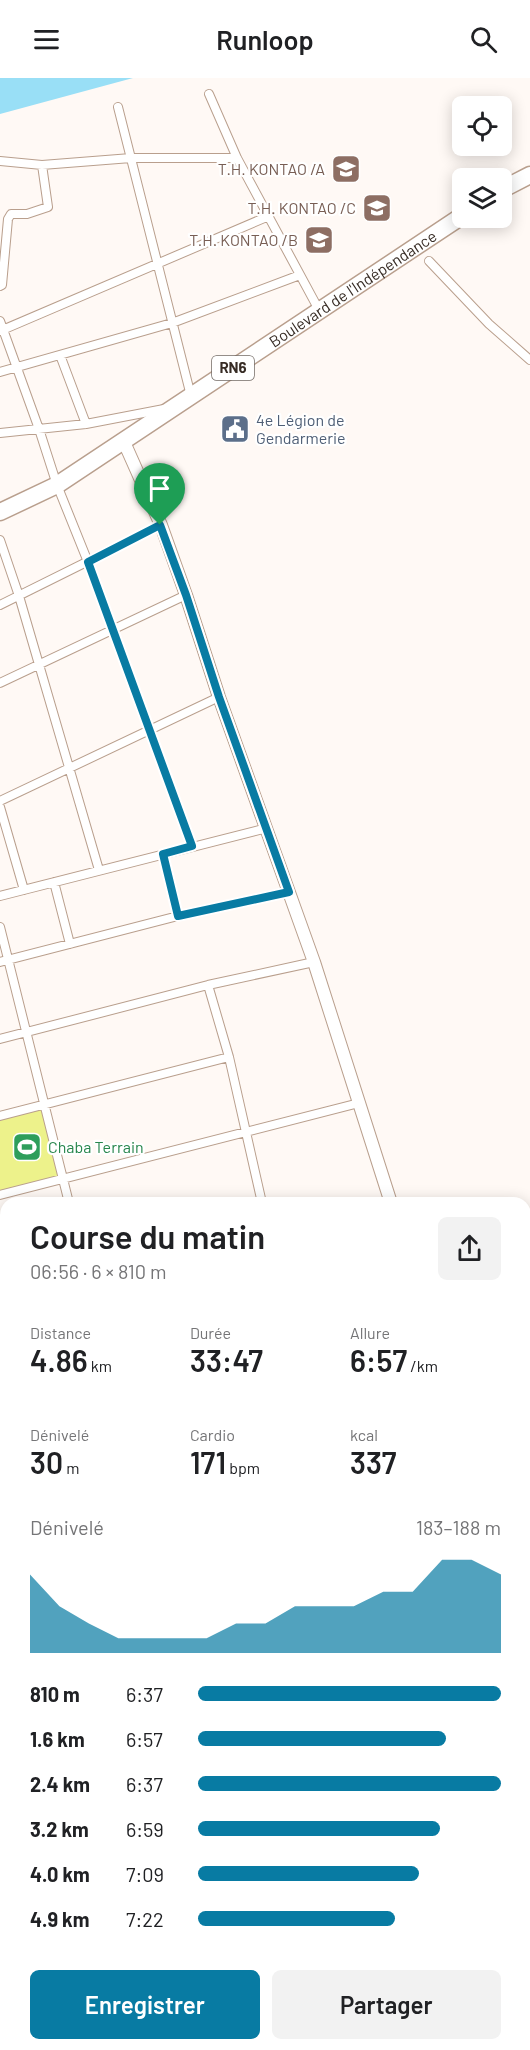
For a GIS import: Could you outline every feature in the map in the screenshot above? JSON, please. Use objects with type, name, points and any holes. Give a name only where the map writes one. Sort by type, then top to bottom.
[{"type":"highway","points":[[512,184],[530,174]]},
{"type":"highway","name":"Boulevard de l'Indépendance","points":[[0,513],[57,485],[124,442],[452,223]]},
{"type":"street","points":[[209,94],[237,158],[319,310]]},
{"type":"street","points":[[118,107],[190,396]]},
{"type":"street","points":[[0,161],[42,165],[131,158],[237,158]]},
{"type":"street","points":[[512,181],[530,164]]},
{"type":"street","points":[[0,286],[2,285],[8,219],[11,214],[27,214],[48,207],[42,165]]},
{"type":"street","points":[[192,846],[88,562],[57,485],[1,327],[269,216]]},
{"type":"street","points":[[429,261],[489,324],[530,360]]},
{"type":"street","points":[[0,372],[172,322],[300,275]]},
{"type":"street","points":[[60,355],[86,424]]},
{"type":"street","points":[[0,433],[86,424],[173,408]]},
{"type":"street","points":[[124,442],[160,525],[186,595],[219,697],[314,962],[389,1197]]},
{"type":"street","points":[[0,604],[160,525]]},
{"type":"street","points":[[0,540],[19,596],[99,870]]},
{"type":"street","points":[[0,683],[186,595]]},
{"type":"street","points":[[0,801],[219,697]]},
{"type":"street","points":[[0,807],[24,890]]},
{"type":"street","points":[[0,896],[267,828]]},
{"type":"street","points":[[163,854],[178,916]]},
{"type":"street","points":[[54,882],[70,944]]},
{"type":"street","points":[[4,961],[178,916],[289,892]]},
{"type":"street","points":[[0,927],[4,961],[27,1032],[68,1197]]},
{"type":"street","points":[[0,1039],[208,985],[314,962]]},
{"type":"street","points":[[208,985],[229,1057],[244,1132],[260,1197]]},
{"type":"street","points":[[0,1116],[229,1057]]},
{"type":"street","points":[[0,1196],[359,1103]]},
{"type":"green space","name":"Chaba Terrain","points":[[44,1104],[63,1179],[0,1195],[0,1116]]},
{"type":"water","points":[[0,78],[133,78],[0,114]]},
{"type":"place","name":"T.H. KONTAO /A","points":[[346,169]]},
{"type":"place","name":"T.H. KONTAO /C","points":[[377,208]]},
{"type":"place","name":"T.H. KONTAO /B","points":[[319,240]]},
{"type":"place","name":"4e Légion de Gendarmerie","points":[[235,429]]},
{"type":"place","name":"Chaba Terrain","points":[[27,1147]]},
{"type":"route","points":[[160,525],[289,892],[178,916],[163,854],[192,846],[88,562],[160,525]]}]
